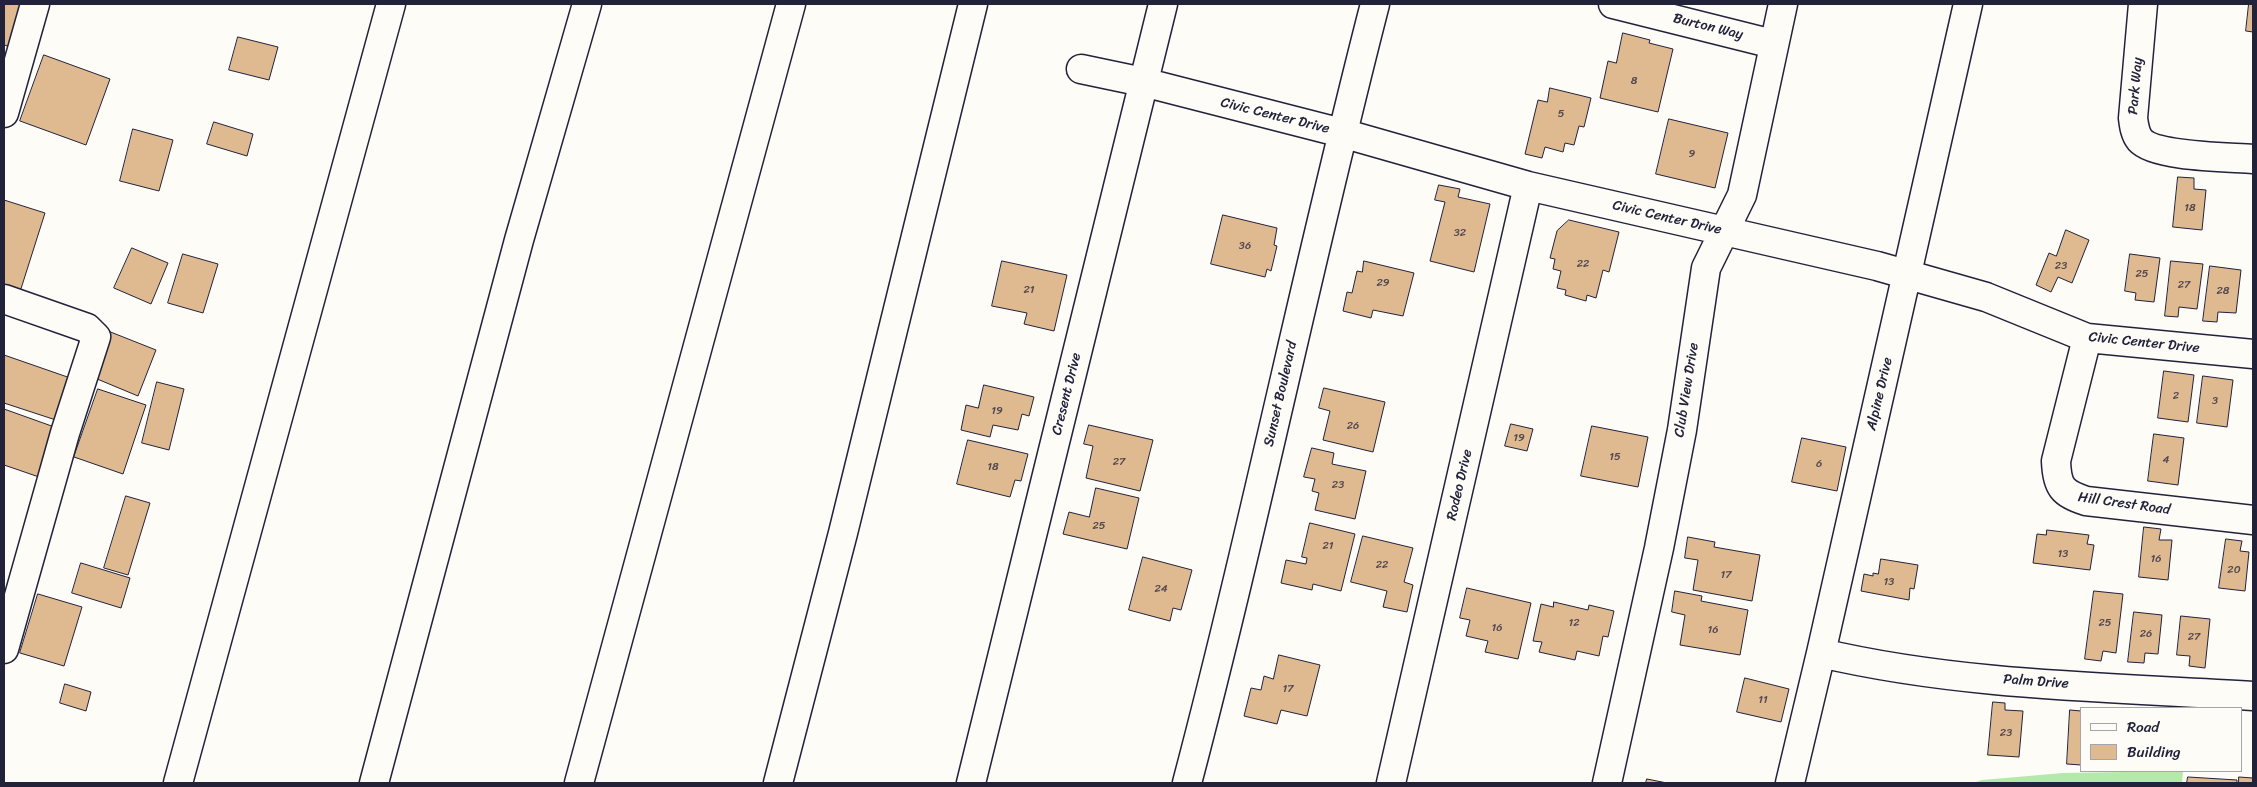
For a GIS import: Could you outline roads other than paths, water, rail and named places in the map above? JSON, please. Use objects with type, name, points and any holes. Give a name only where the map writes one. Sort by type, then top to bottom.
[{"type":"street","points":[[4,113],[35,4]]},
{"type":"street","points":[[178,783],[391,4]]},
{"type":"street","points":[[374,783],[516,250],[587,4]]},
{"type":"street","points":[[579,783],[790,4]]},
{"type":"street","points":[[778,783],[843,533],[973,4]]},
{"type":"street","name":"Cresent Drive","points":[[971,783],[1163,4]]},
{"type":"street","name":"Sunset Boulevard","points":[[1187,783],[1213,686],[1342,133],[1375,4]]},
{"type":"street","name":"Burton Way","points":[[1613,4],[1773,44]]},
{"type":"street","name":"Club View Drive","points":[[1608,783],[1659,548],[1682,430],[1706,268],[1742,195],[1782,4]]},
{"type":"street","name":"Alpine Drive","points":[[1790,783],[1968,4]]},
{"type":"street","name":"Park Way","points":[[2143,4],[2133,118],[2134,129],[2140,140],[2150,147],[2164,151],[2253,160]]},
{"type":"street","name":"Civic Center Drive","points":[[1081,69],[1144,82],[1342,133],[1528,186],[1907,274],[1986,297],[2086,338],[2253,354]]},
{"type":"street","name":"Rodeo Drive","points":[[1391,783],[1528,186]]},
{"type":"street","points":[[4,299],[87,328],[96,336],[65,433],[4,649]]},
{"type":"street","name":"Hill Crest Road","points":[[2086,338],[2056,462],[2056,477],[2062,488],[2070,496],[2086,501],[2253,520]]},
{"type":"street","name":"Palm Drive","points":[[1821,652],[1868,664],[1968,677],[2253,696]]}]
